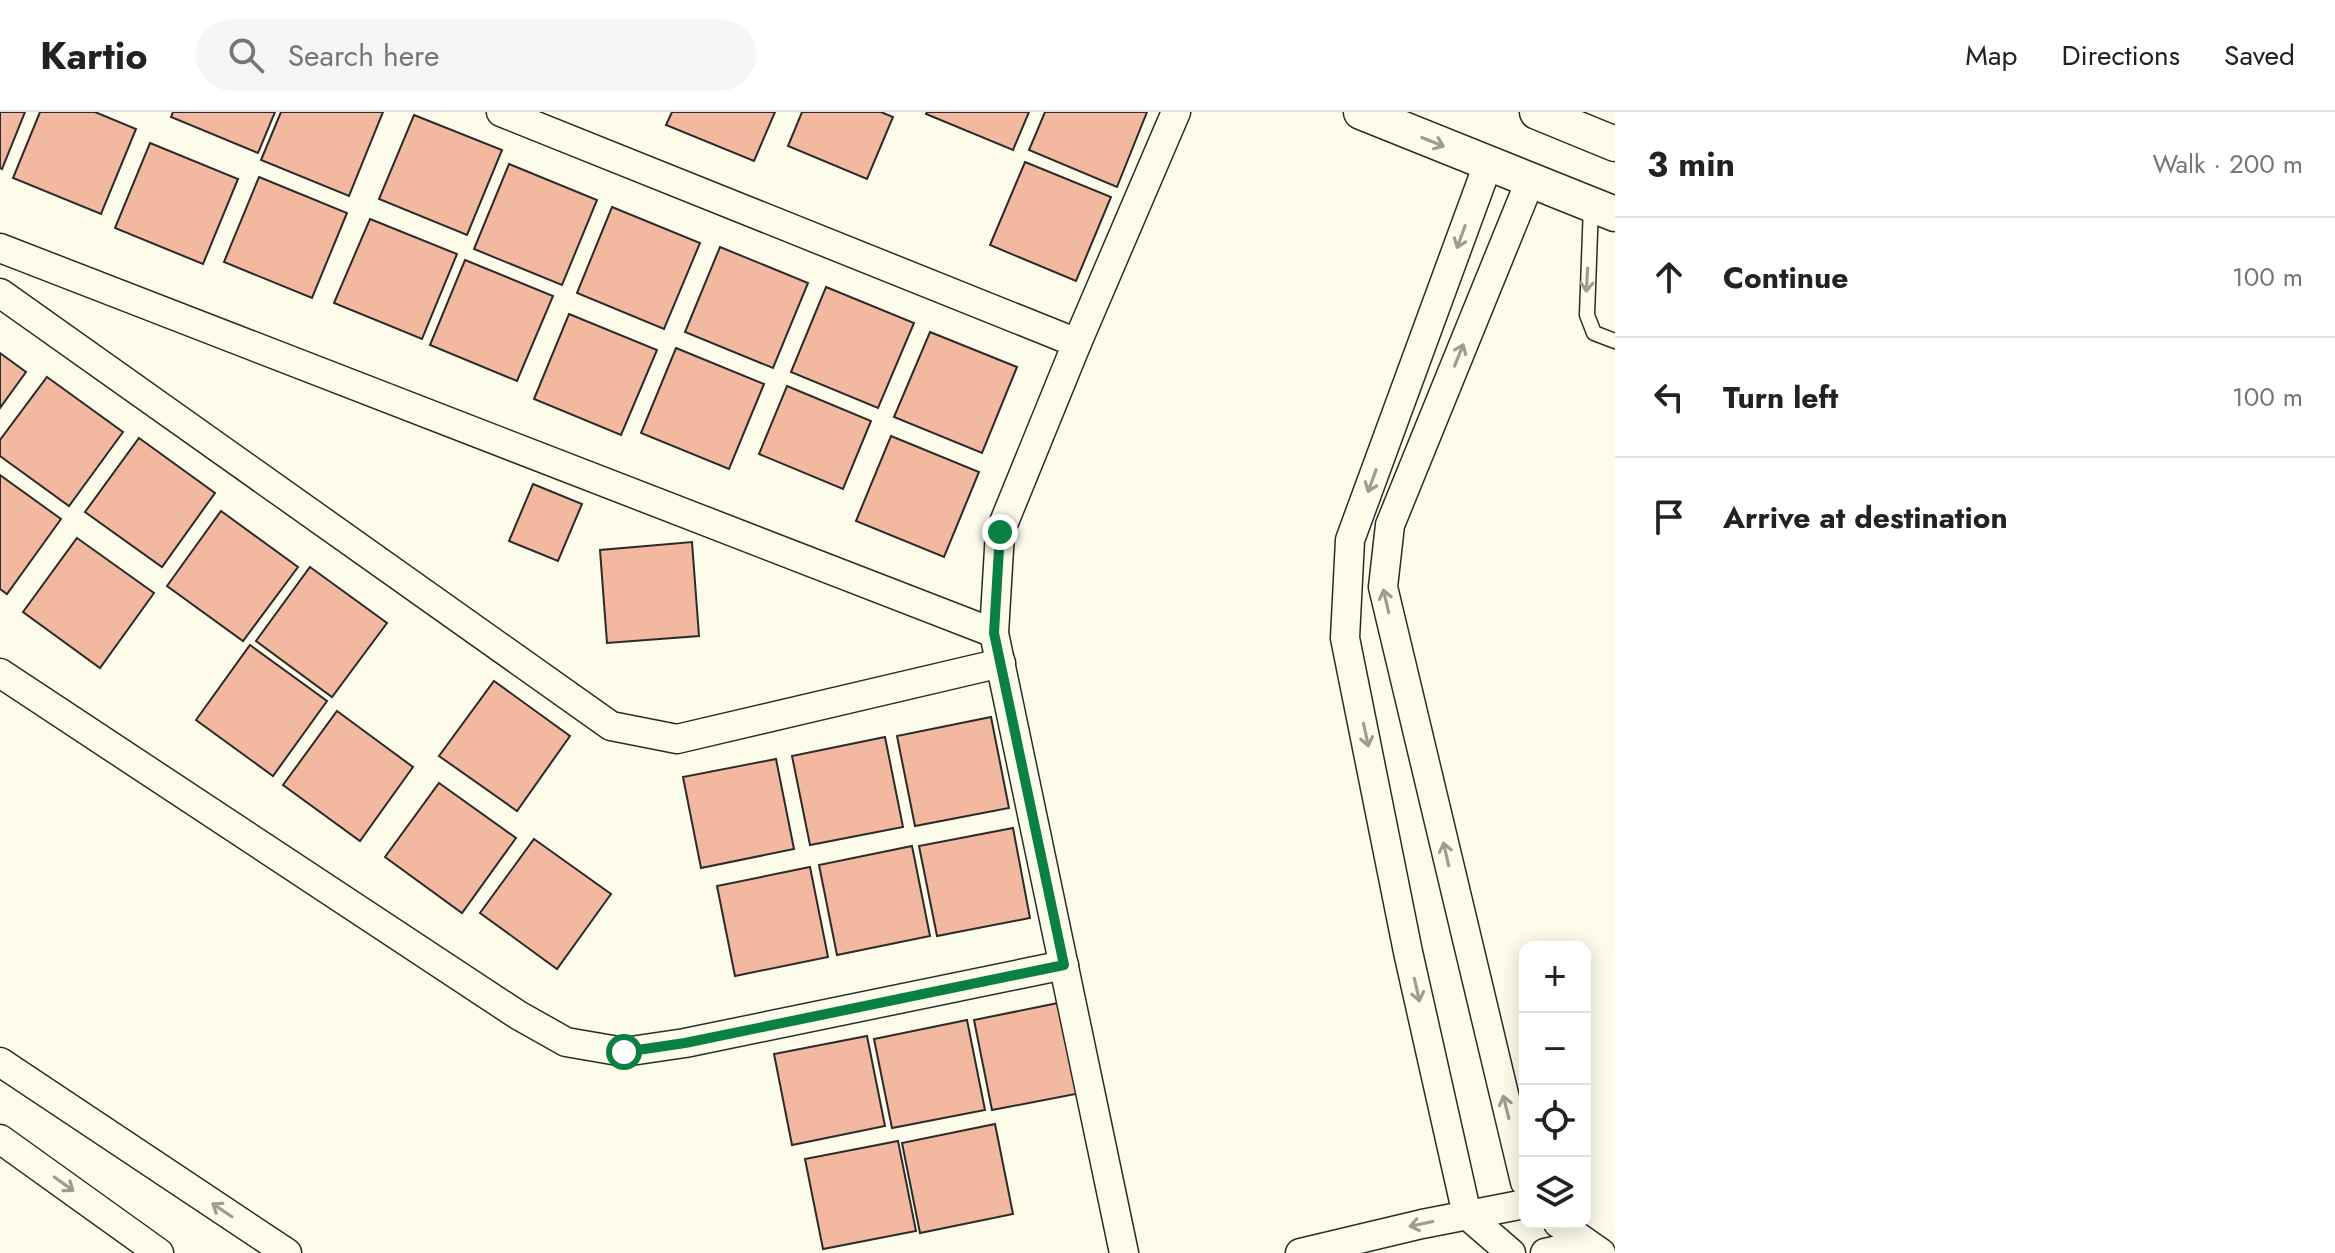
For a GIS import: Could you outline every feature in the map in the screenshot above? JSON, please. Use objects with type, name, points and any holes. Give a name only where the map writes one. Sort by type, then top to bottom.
[{"type":"street","points":[[501,112],[1077,343]]},
{"type":"street","points":[[1124,1253],[994,633],[1000,532],[1176,112]]},
{"type":"street","points":[[1361,112],[1603,209]]},
{"type":"street","points":[[1537,112],[1615,144]]},
{"type":"street","points":[[1488,164],[1350,540],[1345,638],[1408,952],[1467,1215],[1511,1253]]},
{"type":"street","points":[[1519,1157],[1383,587],[1390,525],[1530,181]]},
{"type":"street","points":[[0,248],[994,633]]},
{"type":"street","points":[[0,293],[611,726],[677,739],[1001,663]]},
{"type":"street","points":[[0,673],[518,1015],[566,1042],[624,1052],[685,1043],[1064,965]]},
{"type":"street","points":[[0,1062],[287,1253]]},
{"type":"street","points":[[0,1139],[159,1253]]},
{"type":"street","points":[[1300,1253],[1519,1205]]},
{"type":"street","points":[[1566,1229],[1593,1248]]},
{"type":"street","points":[[1545,1253],[1593,1248]]},
{"type":"lane","points":[[1603,209],[1587,315],[1594,333],[1615,341]]},
{"type":"building","points":[[0,112],[25,112],[2,169],[0,168]]},
{"type":"building","points":[[40,112],[95,112],[136,129],[101,214],[13,178]]},
{"type":"building","points":[[173,112],[275,112],[258,153],[171,117]]},
{"type":"building","points":[[281,112],[383,112],[349,196],[261,160]]},
{"type":"building","points":[[672,112],[775,112],[754,161],[666,125]]},
{"type":"building","points":[[802,112],[881,112],[893,117],[867,179],[788,146]]},
{"type":"building","points":[[927,112],[1029,112],[1013,150]]},
{"type":"building","points":[[1045,112],[1147,112],[1117,187],[1029,150]]},
{"type":"building","points":[[414,115],[502,150],[467,235],[379,199]]},
{"type":"building","points":[[150,143],[238,179],[203,264],[115,228]]},
{"type":"building","points":[[1025,162],[1111,197],[1076,281],[990,245]]},
{"type":"building","points":[[509,164],[597,200],[562,285],[474,249]]},
{"type":"building","points":[[259,177],[347,213],[312,298],[224,262]]},
{"type":"building","points":[[612,207],[700,243],[664,329],[577,293]]},
{"type":"building","points":[[370,219],[457,254],[422,339],[334,303]]},
{"type":"building","points":[[720,247],[808,283],[773,368],[685,332]]},
{"type":"building","points":[[465,260],[553,296],[517,381],[430,345]]},
{"type":"building","points":[[826,287],[914,323],[878,408],[791,372]]},
{"type":"building","points":[[569,314],[657,350],[621,435],[534,399]]},
{"type":"building","points":[[930,332],[1017,367],[982,453],[894,417]]},
{"type":"building","points":[[676,348],[764,384],[729,469],[641,433]]},
{"type":"building","points":[[0,353],[26,372],[0,408]]},
{"type":"building","points":[[47,377],[123,432],[69,506],[0,456],[0,440]]},
{"type":"building","points":[[787,386],[871,421],[843,489],[759,454]]},
{"type":"building","points":[[891,436],[979,472],[944,557],[856,521]]},
{"type":"building","points":[[139,438],[215,493],[162,567],[85,512]]},
{"type":"building","points":[[0,475],[61,519],[7,594],[0,589]]},
{"type":"building","points":[[533,484],[582,504],[558,561],[509,541]]},
{"type":"building","points":[[221,511],[298,567],[243,641],[167,586]]},
{"type":"building","points":[[77,538],[154,593],[100,668],[23,612]]},
{"type":"building","points":[[692,542],[699,636],[607,643],[600,550]]},
{"type":"building","points":[[310,567],[387,623],[332,697],[256,641]]},
{"type":"building","points":[[250,645],[327,701],[273,776],[196,720]]},
{"type":"building","points":[[494,681],[570,736],[517,811],[439,756]]},
{"type":"building","points":[[337,711],[413,767],[360,841],[283,785]]},
{"type":"building","points":[[991,717],[1009,808],[915,826],[897,736]]},
{"type":"building","points":[[885,737],[903,827],[810,845],[792,756]]},
{"type":"building","points":[[776,759],[794,849],[701,868],[683,777]]},
{"type":"building","points":[[439,783],[516,838],[462,913],[385,857]]},
{"type":"building","points":[[1013,828],[1030,918],[937,936],[919,846]]},
{"type":"building","points":[[534,839],[611,894],[557,969],[480,913]]},
{"type":"building","points":[[912,846],[930,936],[837,955],[819,865]]},
{"type":"building","points":[[810,867],[828,957],[735,976],[717,886]]},
{"type":"building","points":[[1068,1001],[1086,1092],[992,1110],[974,1020]]},
{"type":"building","points":[[967,1020],[985,1110],[892,1128],[874,1039]]},
{"type":"building","points":[[867,1036],[885,1126],[792,1145],[774,1054]]},
{"type":"building","points":[[995,1124],[1013,1214],[920,1233],[902,1143]]},
{"type":"building","points":[[898,1141],[916,1231],[823,1249],[805,1159]]},
{"type":"route","points":[[624,1052],[685,1043],[1064,965],[994,633],[1000,532]]}]
